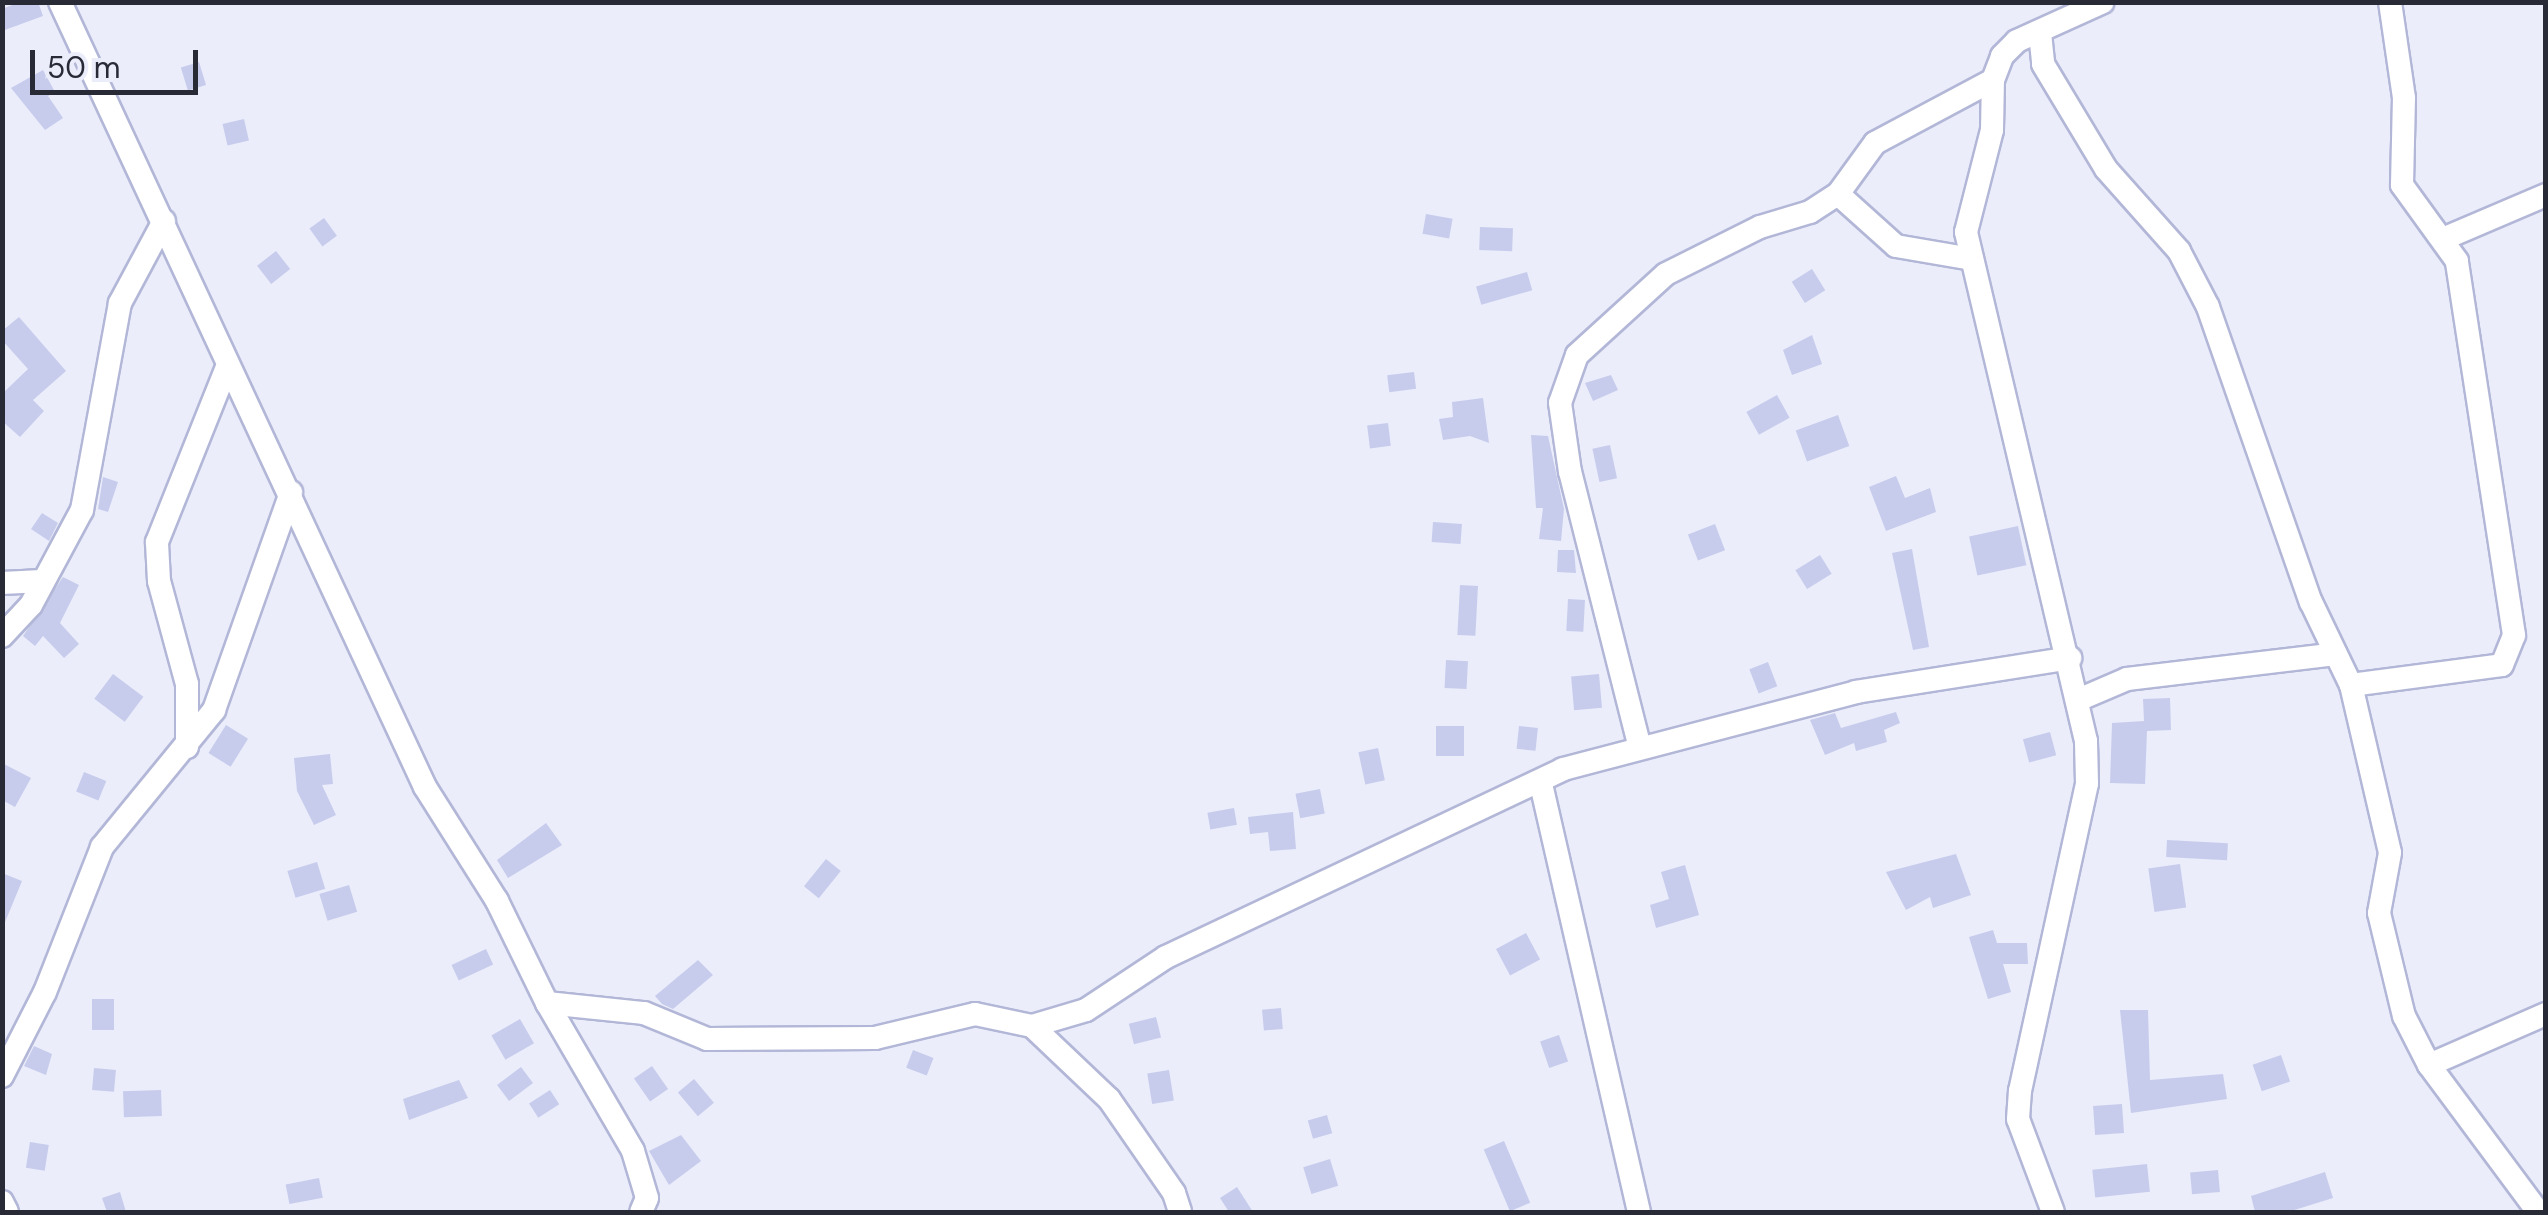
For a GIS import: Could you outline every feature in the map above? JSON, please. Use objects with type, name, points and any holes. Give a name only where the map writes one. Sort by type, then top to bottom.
[{"type":"street","points":[[60,2],[164,221],[227,367],[291,492],[409,754],[462,853],[498,902],[546,1003],[633,1151],[647,1198],[641,1212]]},
{"type":"street","points":[[2053,1212],[2018,1119],[2087,783],[2070,658],[1972,259],[1968,211],[1992,130],[1993,80],[2010,48],[2104,2]]},
{"type":"street","points":[[2351,685],[2502,665],[2511,652],[2514,635],[2465,293],[2445,238],[2418,213],[2402,186],[2404,98],[2390,2]]},
{"type":"street","points":[[2040,33],[2043,64],[2106,169],[2179,250],[2208,307],[2311,602],[2351,685],[2390,852],[2379,912],[2390,972],[2429,1066],[2538,1212]]},
{"type":"street","points":[[1640,748],[1570,472],[1560,403],[1571,372],[1612,317],[1666,274],[1838,194],[1875,143],[1993,80]]},
{"type":"street","points":[[1838,194],[1896,246],[1972,259]]},
{"type":"street","points":[[2445,238],[2546,194]]},
{"type":"street","points":[[2,636],[42,582],[82,510],[120,303],[164,221]]},
{"type":"street","points":[[187,747],[187,684],[159,582],[157,542],[227,367]]},
{"type":"street","points":[[2,1076],[44,992],[102,847],[214,710],[230,671],[254,584],[291,492]]},
{"type":"street","points":[[2,583],[42,582]]},
{"type":"street","points":[[2078,700],[2127,680],[2336,654]]},
{"type":"street","points":[[546,1003],[644,1013],[708,1039],[875,1038],[975,1014],[1032,1026],[1086,1010],[1166,957],[1278,910],[1430,829],[1541,784],[1562,768],[1894,684],[2070,658]]},
{"type":"street","points":[[1541,784],[1639,1212]]},
{"type":"street","points":[[2429,1066],[2546,1014]]},
{"type":"street","points":[[1032,1026],[1109,1099],[1174,1193],[1180,1212]]},
{"type":"street","points":[[2,1202],[7,1212]]},
{"type":"building","points":[[20,2],[38,2],[43,16],[2,31],[2,9]]},
{"type":"building","points":[[199,62],[206,85],[188,91],[181,68]]},
{"type":"building","points":[[43,70],[55,92],[48,96],[63,118],[45,130],[11,88]]},
{"type":"building","points":[[244,119],[249,140],[228,145],[223,124]]},
{"type":"building","points":[[1426,214],[1453,219],[1449,238],[1423,234]]},
{"type":"building","points":[[324,218],[337,236],[322,246],[309,229]]},
{"type":"building","points":[[1480,227],[1513,228],[1512,251],[1479,250]]},
{"type":"building","points":[[276,251],[290,269],[271,284],[257,266]]},
{"type":"building","points":[[1812,269],[1825,290],[1805,303],[1792,282]]},
{"type":"building","points":[[1527,272],[1532,290],[1481,305],[1476,287]]},
{"type":"building","points":[[19,317],[66,371],[33,400],[44,411],[20,437],[2,421],[2,394],[28,369],[2,340],[2,331]]},
{"type":"building","points":[[1812,335],[1822,364],[1792,375],[1783,350]]},
{"type":"building","points":[[1414,372],[1416,389],[1389,392],[1387,375]]},
{"type":"building","points":[[1611,375],[1618,390],[1593,401],[1585,383]]},
{"type":"building","points":[[1777,395],[1790,418],[1759,435],[1746,412]]},
{"type":"building","points":[[1483,398],[1489,443],[1470,436],[1443,440],[1439,419],[1453,417],[1452,402]]},
{"type":"building","points":[[1838,415],[1849,446],[1807,461],[1796,430]]},
{"type":"building","points":[[1388,423],[1391,446],[1370,448],[1367,426]]},
{"type":"building","points":[[1531,435],[1548,436],[1564,509],[1561,541],[1539,539],[1543,508],[1536,508]]},
{"type":"building","points":[[1610,445],[1617,478],[1599,482],[1592,449]]},
{"type":"building","points":[[1896,476],[1905,498],[1930,488],[1936,512],[1886,531],[1869,487]]},
{"type":"building","points":[[103,477],[118,482],[108,512],[98,509]]},
{"type":"building","points":[[42,513],[58,523],[49,541],[31,529]]},
{"type":"building","points":[[1433,522],[1462,524],[1461,544],[1432,542]]},
{"type":"building","points":[[1715,524],[1725,550],[1698,561],[1688,534]]},
{"type":"building","points":[[2018,526],[2026,565],[1977,576],[1969,536]]},
{"type":"building","points":[[1912,549],[1929,647],[1913,650],[1892,553]]},
{"type":"building","points":[[1558,550],[1574,550],[1576,573],[1557,572]]},
{"type":"building","points":[[1820,555],[1832,574],[1807,589],[1795,570]]},
{"type":"building","points":[[63,577],[79,585],[60,623],[79,644],[64,658],[43,636],[35,646],[23,636]]},
{"type":"building","points":[[1460,585],[1478,586],[1475,636],[1457,635]]},
{"type":"building","points":[[1568,599],[1585,600],[1583,632],[1566,631]]},
{"type":"building","points":[[1446,660],[1468,661],[1467,689],[1445,688]]},
{"type":"building","points":[[1768,662],[1777,686],[1759,693],[1749,669]]},
{"type":"building","points":[[113,674],[143,697],[125,722],[94,699]]},
{"type":"building","points":[[1599,674],[1602,708],[1574,710],[1571,676]]},
{"type":"building","points":[[2170,698],[2171,730],[2147,731],[2145,784],[2110,783],[2112,723],[2144,721],[2143,699]]},
{"type":"building","points":[[1896,712],[1900,723],[1884,730],[1887,742],[1856,751],[1854,743],[1825,755],[1810,720],[1835,713],[1841,728]]},
{"type":"building","points":[[226,725],[248,739],[231,767],[209,753]]},
{"type":"building","points":[[1436,726],[1464,726],[1464,756],[1436,756]]},
{"type":"building","points":[[1519,726],[1538,728],[1535,751],[1517,749]]},
{"type":"building","points":[[2050,732],[2056,755],[2029,762],[2023,739]]},
{"type":"building","points":[[1378,748],[1385,780],[1365,784],[1358,752]]},
{"type":"building","points":[[330,754],[333,784],[322,785],[336,815],[314,825],[297,791],[294,758]]},
{"type":"building","points":[[2,763],[31,778],[15,807],[2,800]]},
{"type":"building","points":[[84,772],[106,781],[98,800],[76,791]]},
{"type":"building","points":[[1320,789],[1325,814],[1300,818],[1295,794]]},
{"type":"building","points":[[1234,808],[1237,825],[1210,829],[1207,813]]},
{"type":"building","points":[[1293,812],[1296,849],[1270,851],[1268,832],[1250,834],[1248,817]]},
{"type":"building","points":[[546,823],[562,845],[508,878],[497,860]]},
{"type":"building","points":[[2167,840],[2228,843],[2227,860],[2166,857]]},
{"type":"building","points":[[1956,854],[1971,895],[1933,908],[1930,897],[1906,910],[1886,872]]},
{"type":"building","points":[[826,859],[841,871],[819,898],[804,886]]},
{"type":"building","points":[[317,862],[325,889],[296,898],[287,871]]},
{"type":"building","points":[[2180,864],[2186,908],[2154,912],[2148,868]]},
{"type":"building","points":[[1685,865],[1699,915],[1656,928],[1650,905],[1669,899],[1661,872]]},
{"type":"building","points":[[2,873],[22,881],[3,927],[2,927]]},
{"type":"building","points":[[349,885],[357,912],[328,921],[319,894]]},
{"type":"building","points":[[1993,930],[1997,943],[2027,943],[2028,964],[2003,964],[2011,992],[1988,999],[1969,937]]},
{"type":"building","points":[[1526,933],[1540,959],[1510,975],[1496,949]]},
{"type":"building","points":[[486,949],[493,964],[459,980],[452,965]]},
{"type":"building","points":[[698,960],[713,975],[673,1009],[662,1004],[655,996]]},
{"type":"building","points":[[92,999],[114,999],[114,1030],[92,1030]]},
{"type":"building","points":[[1281,1008],[1283,1029],[1264,1031],[1262,1010]]},
{"type":"building","points":[[2120,1010],[2148,1010],[2150,1080],[2223,1074],[2227,1099],[2131,1113]]},
{"type":"building","points":[[1156,1017],[1161,1037],[1134,1044],[1129,1024]]},
{"type":"building","points":[[520,1019],[534,1043],[505,1060],[491,1036]]},
{"type":"building","points":[[1559,1035],[1568,1061],[1549,1068],[1540,1042]]},
{"type":"building","points":[[34,1046],[52,1054],[46,1075],[24,1066]]},
{"type":"building","points":[[913,1050],[934,1058],[927,1076],[906,1068]]},
{"type":"building","points":[[2281,1055],[2290,1081],[2262,1091],[2253,1065]]},
{"type":"building","points":[[652,1066],[668,1089],[650,1102],[634,1079]]},
{"type":"building","points":[[521,1067],[533,1083],[509,1101],[497,1085]]},
{"type":"building","points":[[94,1068],[116,1070],[114,1092],[92,1090]]},
{"type":"building","points":[[1169,1070],[1174,1101],[1152,1104],[1147,1073]]},
{"type":"building","points":[[694,1079],[714,1103],[698,1116],[678,1092]]},
{"type":"building","points":[[459,1080],[468,1098],[409,1120],[403,1099]]},
{"type":"building","points":[[161,1090],[162,1116],[124,1117],[123,1091]]},
{"type":"building","points":[[550,1090],[559,1104],[538,1118],[529,1104]]},
{"type":"building","points":[[2122,1104],[2124,1133],[2095,1135],[2093,1106]]},
{"type":"building","points":[[1327,1115],[1332,1133],[1313,1139],[1308,1121]]},
{"type":"building","points":[[681,1135],[701,1161],[669,1185],[649,1151]]},
{"type":"building","points":[[1504,1141],[1530,1203],[1510,1211],[1484,1150]]},
{"type":"building","points":[[30,1142],[49,1145],[45,1171],[26,1168]]},
{"type":"building","points":[[1330,1159],[1338,1186],[1311,1194],[1303,1167]]},
{"type":"building","points":[[2147,1164],[2150,1192],[2095,1198],[2092,1170]]},
{"type":"building","points":[[2218,1170],[2220,1192],[2192,1194],[2190,1172]]},
{"type":"building","points":[[2325,1172],[2333,1198],[2288,1212],[2255,1212],[2251,1196]]},
{"type":"building","points":[[319,1178],[323,1198],[289,1204],[286,1184]]},
{"type":"building","points":[[1237,1187],[1253,1212],[1229,1212],[1220,1198]]},
{"type":"building","points":[[120,1192],[126,1212],[107,1212],[102,1198]]}]
